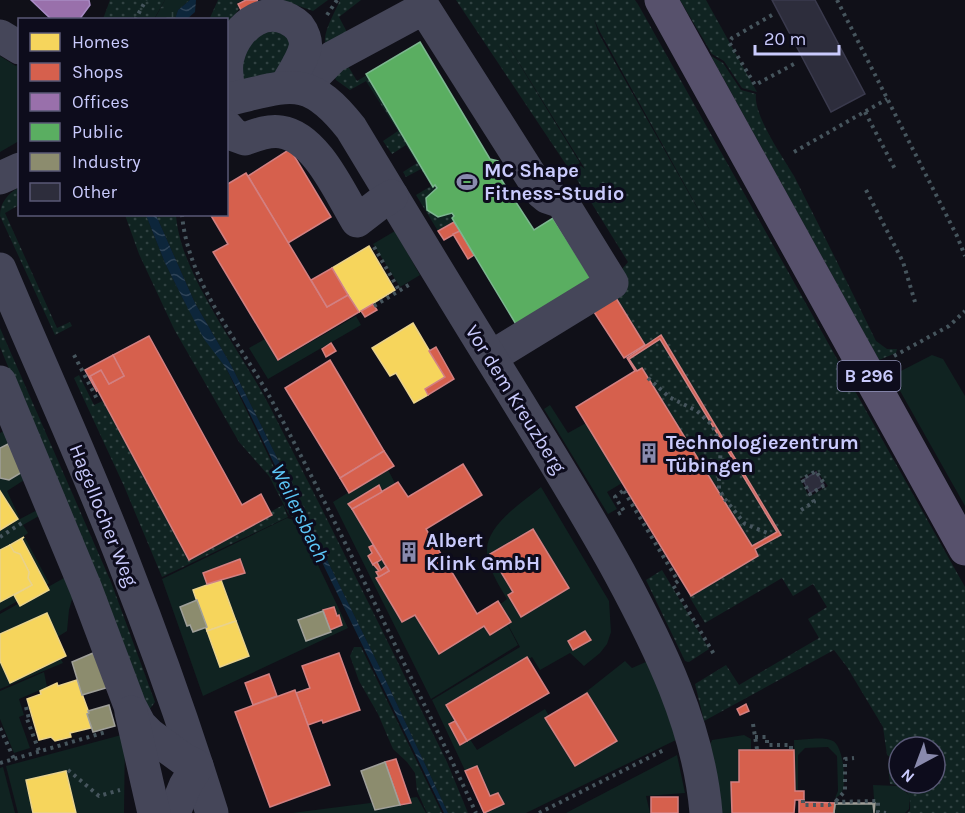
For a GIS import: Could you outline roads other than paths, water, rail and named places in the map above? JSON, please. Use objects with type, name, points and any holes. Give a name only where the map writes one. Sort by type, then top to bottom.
[{"type":"main road","name":"B 296","points":[[661,0],[965,549]]},
{"type":"street","points":[[392,196],[357,221],[319,159],[308,146],[296,137],[282,132],[266,132],[245,139],[234,135],[228,108],[295,87],[319,71],[333,57],[424,8],[541,192],[561,202],[612,284],[490,357]]},
{"type":"street","points":[[228,57],[237,36],[256,14],[271,10],[281,12],[298,25],[303,32],[306,47],[295,87]]},
{"type":"street","points":[[0,36],[18,47]]},
{"type":"street","name":"Vor dem Kreuzberg","points":[[295,87],[323,98],[336,109],[351,128],[586,513],[634,600],[673,681],[705,793],[706,813]]},
{"type":"street","points":[[0,178],[18,170]]},
{"type":"street","name":"Hagellocher Weg","points":[[0,269],[60,406],[124,562],[212,813]]},
{"type":"street","points":[[0,382],[86,589],[130,706],[140,725],[149,734],[183,759],[197,766],[185,786],[174,813]]},
{"type":"street","points":[[130,706],[154,813]]},
{"type":"water","points":[[190,0],[196,0],[195,12],[188,18],[175,18],[178,10]]},
{"type":"water","name":"Weilersbach","points":[[146,216],[156,216],[195,303],[231,365],[263,429],[448,813],[444,813],[248,410],[226,368],[204,339],[165,263]]},
{"type":"place","name":"MC Shape Fitness-Studio","points":[[467,182]]},
{"type":"place","name":"Technologiezentrum Tübingen","points":[[649,453]]},
{"type":"place","name":"Albert Klink GmbH","points":[[409,552]]}]
